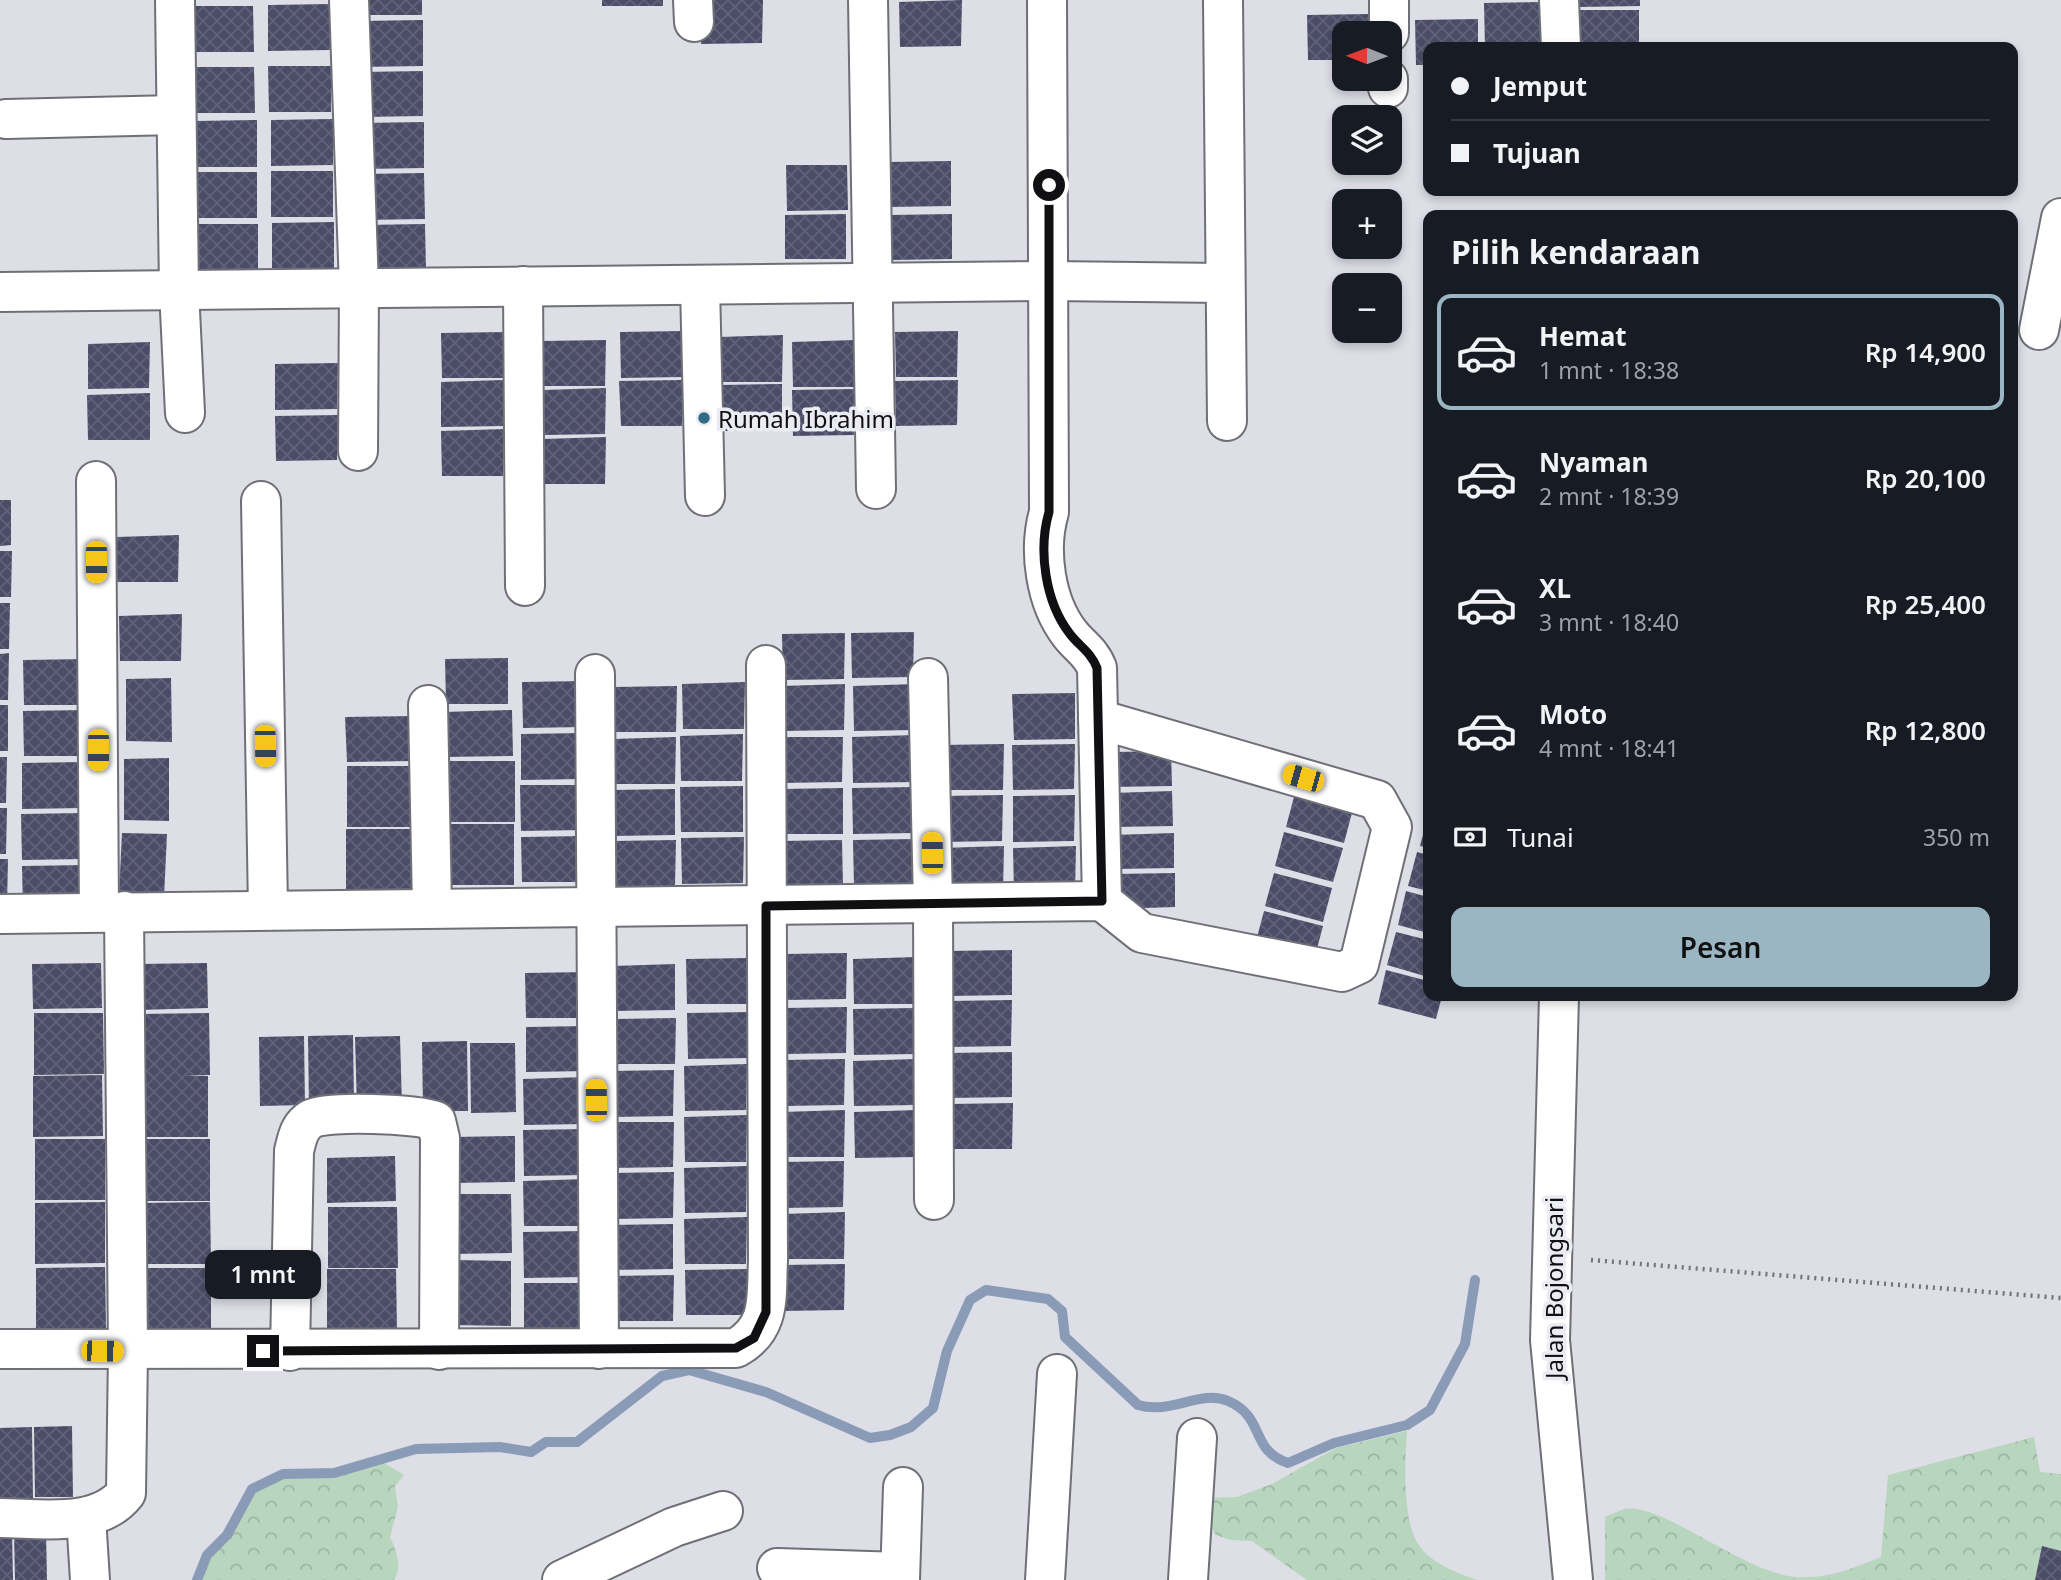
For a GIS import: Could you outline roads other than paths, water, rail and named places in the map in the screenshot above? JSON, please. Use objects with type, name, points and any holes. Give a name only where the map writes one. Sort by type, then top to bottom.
[{"type":"street","points":[[175,0],[179,290],[185,413]]},
{"type":"street","points":[[349,0],[359,288],[358,451]]},
{"type":"street","points":[[868,0],[876,489]]},
{"type":"street","points":[[1047,0],[1049,512],[1044,528],[1044,558],[1061,620],[1093,657],[1097,668],[1102,901]]},
{"type":"street","points":[[1223,0],[1227,421]]},
{"type":"street","points":[[1389,0],[1389,21]]},
{"type":"street","points":[[1559,0],[1561,42]]},
{"type":"street","points":[[6,119],[176,115]]},
{"type":"street","points":[[2037,329],[2061,218]]},
{"type":"street","points":[[0,292],[1049,281],[1225,283]]},
{"type":"street","points":[[523,286],[525,586]]},
{"type":"street","points":[[700,286],[705,496]]},
{"type":"street","points":[[0,1518],[86,1517],[105,1512],[126,1493],[128,1351],[96,481]]},
{"type":"street","points":[[261,501],[268,909]]},
{"type":"street","points":[[0,1349],[290,1351],[736,1348],[754,1338],[766,1312],[766,666]]},
{"type":"street","points":[[595,674],[594,906],[599,1349]]},
{"type":"street","points":[[928,678],[933,904],[934,1200]]},
{"type":"street","points":[[428,705],[432,907]]},
{"type":"street","points":[[0,914],[1102,901],[1142,933],[1342,972],[1359,964],[1392,827],[1377,800],[1098,719]]},
{"type":"street","name":"Jalan Bojongsari","points":[[1559,1001],[1560,1056],[1550,1257],[1550,1340],[1573,1580]]},
{"type":"street","points":[[290,1351],[294,1152],[299,1132],[311,1119],[329,1115],[407,1115],[436,1121],[440,1138],[439,1350]]},
{"type":"street","points":[[1045,1580],[1057,1374]]},
{"type":"street","points":[[1188,1580],[1196,1438]]},
{"type":"street","points":[[777,1568],[900,1576],[903,1487]]},
{"type":"street","points":[[562,1580],[674,1528],[723,1511]]},
{"type":"street","points":[[86,1517],[90,1580]]},
{"type":"waterway","points":[[197,1580],[207,1555],[227,1535],[252,1489],[283,1474],[334,1473],[416,1449],[500,1447],[531,1452],[546,1442],[577,1442],[662,1376],[689,1370],[766,1392],[870,1438],[890,1435],[911,1427],[933,1408],[947,1351],[970,1300],[986,1290],[1048,1299],[1062,1311],[1065,1337],[1138,1405],[1162,1407],[1207,1398],[1228,1401],[1248,1416],[1268,1450],[1288,1463],[1334,1443],[1407,1425],[1430,1410],[1465,1344],[1475,1280]]},
{"type":"place","name":"Rumah Ibrahim","points":[[704,418]]}]
